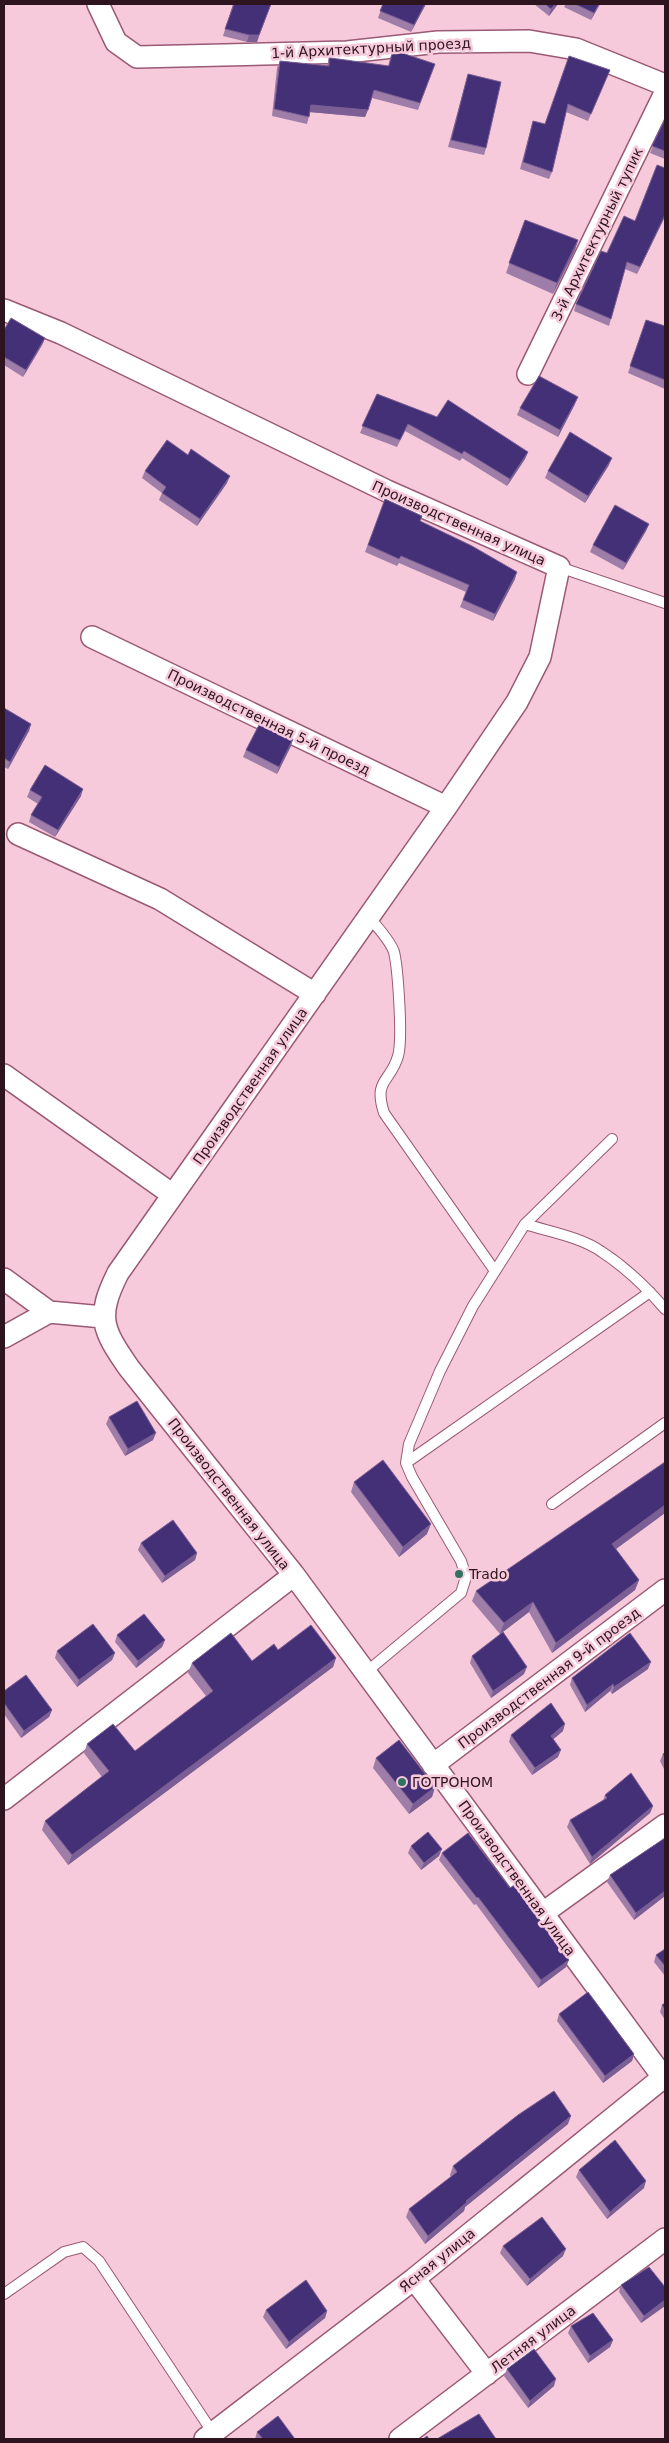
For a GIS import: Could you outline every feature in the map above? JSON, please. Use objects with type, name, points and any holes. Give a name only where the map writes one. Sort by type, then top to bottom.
[{"type":"street","name":"1-й Архитектурный проезд","points":[[98,4],[116,42],[136,57],[347,52],[438,42],[529,41],[576,49],[665,85]]},
{"type":"street","name":"3-й Архитектурный тупик","points":[[528,374],[665,93]]},
{"type":"street","name":"Производственная улица","points":[[4,310],[62,334],[387,491],[560,567],[540,657],[517,702],[446,807],[118,1272],[108,1292],[103,1317],[113,1344],[129,1368],[294,1575],[664,2077]]},
{"type":"street","name":"Производственная 5-й проезд","points":[[92,637],[446,807]]},
{"type":"street","points":[[18,834],[160,899],[315,994]]},
{"type":"street","points":[[4,1075],[173,1195]]},
{"type":"street","points":[[4,1279],[49,1312],[103,1317]]},
{"type":"street","points":[[4,1337],[49,1312]]},
{"type":"street","points":[[4,1798],[294,1575]]},
{"type":"street","name":"Производственная 9-й проезд","points":[[433,1765],[665,1590]]},
{"type":"street","points":[[543,1913],[665,1825]]},
{"type":"street","name":"Ясная улица","points":[[209,2436],[414,2279],[664,2077]]},
{"type":"street","name":"Летняя улица","points":[[400,2439],[665,2240]]},
{"type":"street","points":[[414,2279],[487,2374]]},
{"type":"lane","points":[[560,567],[665,603]]},
{"type":"lane","points":[[369,917],[393,950],[396,972],[400,1041],[398,1058],[384,1082],[379,1098],[384,1113],[495,1271]]},
{"type":"lane","points":[[365,1673],[461,1593],[466,1577],[461,1561],[406,1463],[409,1444],[440,1371],[473,1306],[525,1224],[612,1139]]},
{"type":"lane","points":[[525,1224],[574,1239],[601,1251],[650,1292],[665,1309]]},
{"type":"lane","points":[[406,1463],[650,1292]]},
{"type":"lane","points":[[552,1504],[665,1423]]},
{"type":"lane","points":[[4,2294],[64,2252],[83,2247],[99,2261],[209,2436]]},
{"type":"building","points":[[234,4],[271,4],[259,35],[249,35],[225,29]]},
{"type":"building","points":[[383,4],[425,4],[414,25],[380,11]]},
{"type":"building","points":[[545,4],[555,4],[551,9]]},
{"type":"building","points":[[575,4],[599,4],[594,13]]},
{"type":"building","points":[[399,52],[435,64],[420,103],[374,90],[368,110],[311,105],[309,117],[274,109],[280,61],[329,66],[329,58],[331,58],[389,66],[392,53]]},
{"type":"building","points":[[569,56],[610,70],[591,114],[568,104],[552,172],[523,162],[533,121],[545,124]]},
{"type":"building","points":[[468,74],[501,82],[486,148],[451,140]]},
{"type":"building","points":[[665,119],[665,151],[652,146]]},
{"type":"building","points":[[657,165],[665,168],[665,215],[640,267],[627,262],[611,319],[576,304],[601,251],[607,253],[624,216],[635,221]]},
{"type":"building","points":[[525,220],[578,240],[557,283],[509,263]]},
{"type":"building","points":[[11,318],[45,338],[26,370],[4,357],[4,330]]},
{"type":"building","points":[[646,320],[665,326],[665,380],[630,366]]},
{"type":"building","points":[[539,376],[578,397],[560,430],[520,408]]},
{"type":"building","points":[[377,394],[437,417],[448,400],[528,452],[510,479],[464,451],[462,454],[408,424],[400,440],[362,426]]},
{"type":"building","points":[[570,432],[612,458],[588,496],[548,471]]},
{"type":"building","points":[[167,440],[188,455],[191,449],[230,476],[200,519],[162,493],[166,487],[145,471]]},
{"type":"building","points":[[385,499],[422,516],[420,521],[472,546],[517,572],[495,614],[463,600],[469,585],[401,556],[399,559],[368,545]]},
{"type":"building","points":[[615,505],[649,524],[626,563],[593,545]]},
{"type":"building","points":[[4,708],[31,724],[10,762],[4,758]]},
{"type":"building","points":[[260,723],[293,739],[279,767],[246,750]]},
{"type":"building","points":[[45,765],[83,789],[58,830],[31,815],[42,797],[30,790]]},
{"type":"building","points":[[137,1401],[156,1433],[128,1449],[109,1417]]},
{"type":"building","points":[[383,1460],[431,1524],[403,1547],[354,1482]]},
{"type":"building","points":[[665,1462],[665,1505],[612,1544],[639,1580],[556,1643],[533,1602],[504,1623],[476,1591]]},
{"type":"building","points":[[173,1520],[197,1553],[165,1576],[141,1543]]},
{"type":"building","points":[[144,1614],[165,1640],[138,1661],[117,1635]]},
{"type":"building","points":[[93,1624],[115,1653],[79,1680],[57,1651]]},
{"type":"building","points":[[311,1625],[336,1658],[72,1855],[45,1821],[109,1771],[87,1744],[113,1724],[135,1751],[213,1691],[192,1663],[231,1633],[252,1661],[274,1644],[278,1650]]},
{"type":"building","points":[[503,1632],[527,1667],[493,1691],[472,1656]]},
{"type":"building","points":[[630,1633],[651,1662],[614,1687],[613,1684],[587,1705],[572,1678]]},
{"type":"building","points":[[26,1675],[52,1710],[24,1731],[4,1703],[4,1691]]},
{"type":"building","points":[[551,1703],[565,1724],[551,1736],[561,1750],[535,1768],[511,1735]]},
{"type":"building","name":"ГОТРОНОМ","points":[[399,1740],[435,1787],[413,1804],[376,1758]]},
{"type":"building","points":[[631,1773],[653,1806],[592,1857],[570,1820],[607,1798],[605,1795]]},
{"type":"building","points":[[428,1832],[442,1849],[424,1863],[411,1846]]},
{"type":"building","points":[[468,1833],[510,1888],[514,1885],[569,1960],[541,1980],[442,1853]]},
{"type":"building","points":[[665,1838],[665,1891],[636,1913],[610,1875]]},
{"type":"building","points":[[665,1949],[665,1966],[656,1955]]},
{"type":"building","points":[[588,1992],[634,2054],[605,2076],[559,2014]]},
{"type":"building","points":[[554,2091],[571,2116],[466,2201],[428,2236],[409,2209],[457,2172],[453,2166],[518,2115]]},
{"type":"building","points":[[615,2140],[646,2181],[610,2212],[579,2170]]},
{"type":"building","points":[[542,2217],[566,2249],[530,2279],[503,2246]]},
{"type":"building","points":[[649,2267],[665,2287],[665,2300],[644,2316],[621,2285]]},
{"type":"building","points":[[306,2280],[327,2311],[289,2342],[266,2310]]},
{"type":"building","points":[[593,2313],[613,2340],[590,2356],[571,2326]]},
{"type":"building","points":[[534,2349],[556,2379],[530,2401],[507,2369]]},
{"type":"building","points":[[479,2414],[496,2439],[437,2439]]},
{"type":"building","points":[[278,2416],[295,2439],[263,2439],[257,2432]]},
{"type":"place","name":"Trado","points":[[459,1574]]},
{"type":"place","name":"ГОТРОНОМ","points":[[402,1782]]}]
